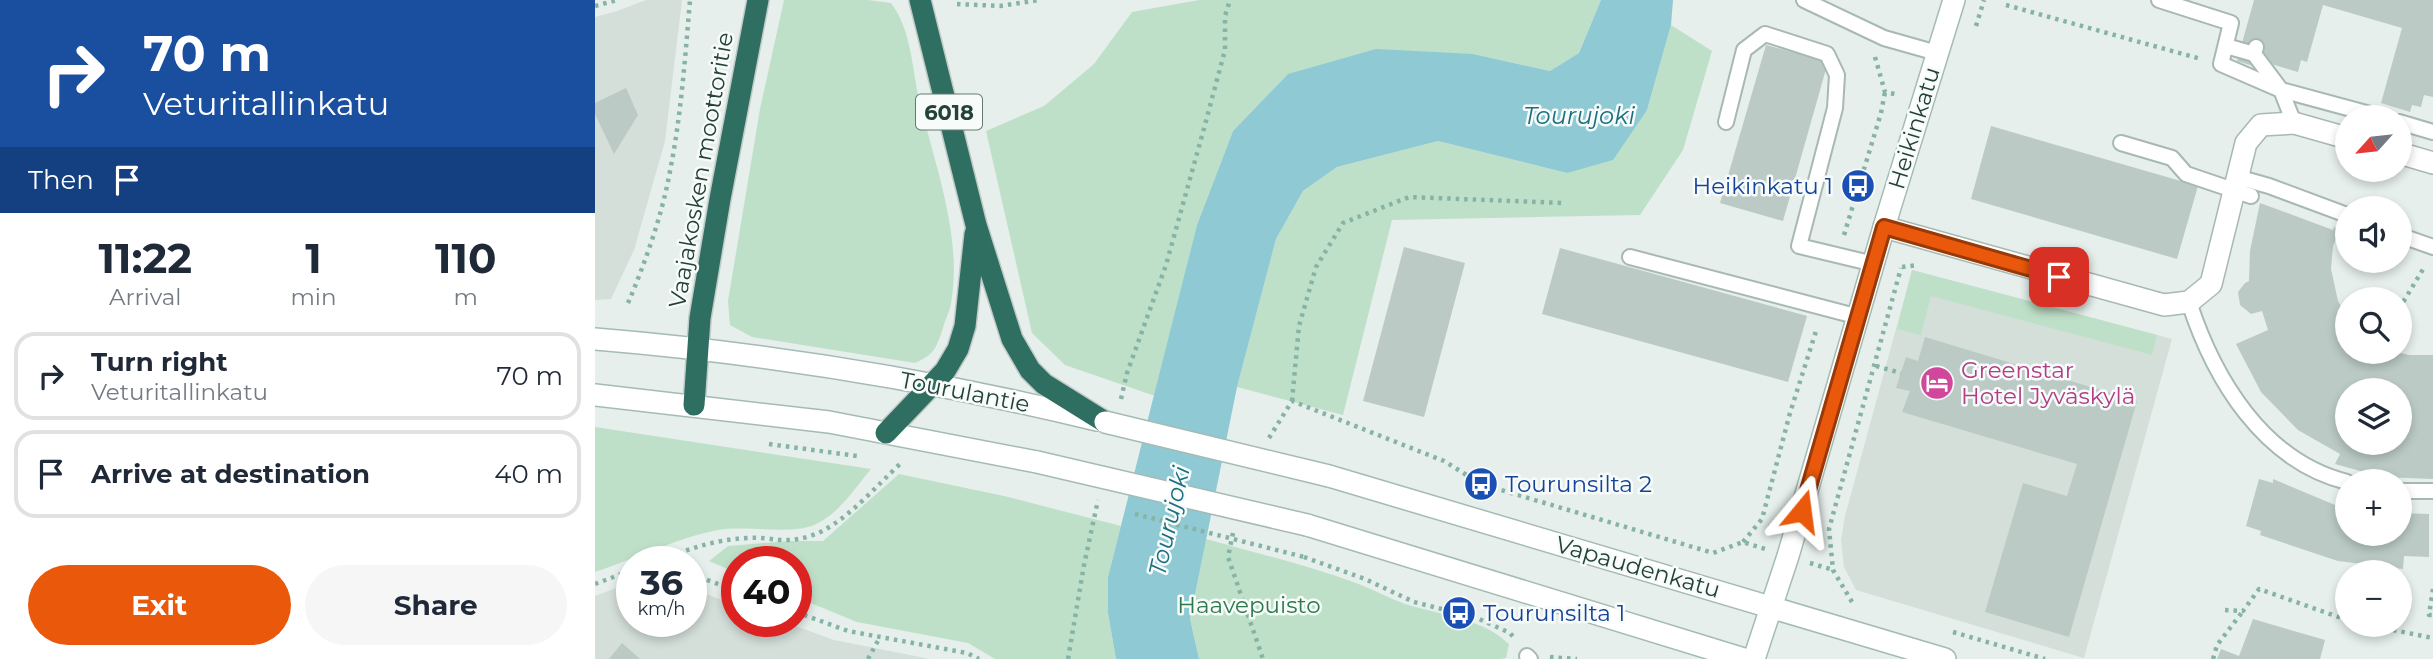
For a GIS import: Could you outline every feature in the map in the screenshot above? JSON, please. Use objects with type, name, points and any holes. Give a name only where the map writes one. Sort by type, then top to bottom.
[{"type":"highway","name":"Vaajakosken moottoritie","points":[[694,405],[701,318],[720,199],[758,0]]},
{"type":"highway","name":"6018","points":[[920,0],[976,225],[1009,332],[1019,354],[1044,384],[1112,417]]},
{"type":"highway","points":[[886,433],[945,371],[958,349],[965,326],[976,225]]},
{"type":"main road","name":"Heikinkatu","points":[[1754,659],[1791,545],[1954,0]]},
{"type":"main road","points":[[1884,227],[2164,305],[2189,302],[2210,284],[2240,188],[2246,143],[2262,125],[2294,122],[2335,134]]},
{"type":"main road","points":[[2412,157],[2433,163]]},
{"type":"main road","name":"Tourulantie","points":[[595,339],[772,358],[976,391],[1041,406],[1112,417],[1329,476]]},
{"type":"main road","points":[[595,396],[829,422],[1037,462],[1307,524],[1744,659]]},
{"type":"main road","name":"Vapaudenkatu","points":[[1329,476],[1945,659]]},
{"type":"lane","points":[[1804,0],[1884,38],[1937,54]]},
{"type":"lane","points":[[2159,0],[2231,23],[2221,65],[2281,90],[2337,105]]},
{"type":"lane","points":[[1726,122],[1744,50],[1765,34],[1827,54],[1837,75],[1835,108],[1799,246],[1874,264]]},
{"type":"lane","points":[[2226,46],[2255,51],[2281,90],[2294,122]]},
{"type":"lane","points":[[2412,126],[2433,132]]},
{"type":"lane","points":[[2120,143],[2172,158],[2186,174],[2240,188],[2269,186],[2335,211]]},
{"type":"lane","points":[[2412,239],[2433,247]]},
{"type":"lane","points":[[1630,257],[1859,317]]},
{"type":"lane","points":[[2189,302],[2196,324],[2222,380],[2265,437],[2322,476],[2335,479]]},
{"type":"lane","points":[[2412,491],[2433,491]]},
{"type":"path","points":[[595,6],[617,0]]},
{"type":"path","points":[[628,303],[640,276],[669,178],[683,89],[690,0]]},
{"type":"path","points":[[957,4],[1000,6],[1039,0]]},
{"type":"path","points":[[1112,417],[1166,265],[1225,50],[1225,16],[1230,0]]},
{"type":"path","points":[[1973,35],[1984,0]]},
{"type":"path","points":[[2006,5],[2221,65]]},
{"type":"path","points":[[1292,401],[1299,326],[1316,267],[1343,223],[1409,198],[1564,203]]},
{"type":"path","points":[[1852,602],[1833,569],[1829,528],[1911,235]]},
{"type":"path","points":[[2412,288],[2426,265]]},
{"type":"path","points":[[1876,366],[1901,373]]},
{"type":"path","points":[[768,444],[862,457]]},
{"type":"path","points":[[698,546],[712,541],[751,537],[786,542],[813,536],[842,517],[902,463],[888,461]]},
{"type":"path","points":[[1068,659],[1084,565],[1101,489]]},
{"type":"path","points":[[1094,504],[1106,507]]},
{"type":"path","points":[[1132,513],[1304,557],[1365,579],[1414,602],[1478,618],[1510,633],[1529,657]]},
{"type":"path","points":[[595,584],[616,576]]},
{"type":"path","points":[[2213,659],[2217,645],[2259,589],[2335,616]]},
{"type":"path","points":[[2433,589],[2433,622]]},
{"type":"path","points":[[2225,610],[2243,611]]},
{"type":"path","points":[[812,618],[848,631],[967,653],[979,659]]},
{"type":"path","points":[[2412,634],[2433,639]]},
{"type":"path","points":[[868,659],[880,637]]},
{"type":"shaded area","points":[[646,0],[682,0],[665,141],[634,250],[611,299],[595,300],[595,17]]},
{"type":"shaded area","points":[[1912,270],[2172,339],[2084,658],[1856,590],[1844,567],[1841,540],[1845,516]]},
{"type":"shaded area","points":[[616,588],[616,637],[707,637],[707,595],[721,599],[721,637],[812,637],[812,632],[834,640],[930,659],[595,659],[595,596]]},
{"type":"green space","points":[[784,0],[868,0],[891,3],[903,24],[945,200],[954,278],[949,312],[934,350],[915,363],[752,337],[730,325],[728,301],[760,109]]},
{"type":"green space","points":[[1199,0],[1601,0],[1579,53],[1550,71],[1473,54],[1288,74],[1233,131],[1197,225],[1155,396],[1065,365],[1032,333],[986,131],[1044,106],[1094,64],[1132,12]]},
{"type":"green space","points":[[1671,25],[1712,51],[1683,150],[1640,215],[1392,220],[1343,415],[1237,387],[1276,239],[1303,191],[1337,167],[1438,141],[1567,173],[1647,110]]},
{"type":"green space","points":[[1912,270],[2157,335],[2152,355],[1931,296],[1921,335],[1897,329]]},
{"type":"green space","points":[[595,427],[871,469],[831,515],[814,525],[781,530],[718,530],[663,546],[616,546],[616,564],[595,572]]},
{"type":"green space","points":[[899,474],[1004,496],[1121,526],[1108,577],[1108,613],[1116,659],[995,659],[968,643],[857,622],[812,604],[812,546],[728,546],[823,541]]},
{"type":"green space","name":"Haavepuisto","points":[[1206,539],[1319,570],[1405,604],[1460,618],[1486,628],[1509,644],[1506,658],[1199,659],[1190,619]]},
{"type":"green space","points":[[721,552],[721,566],[709,561]]},
{"type":"water","name":"Tourujoki","points":[[1601,0],[1673,0],[1671,25],[1647,110],[1613,160],[1567,173],[1438,141],[1337,167],[1303,191],[1276,239],[1237,387],[1190,619],[1199,659],[1116,659],[1108,613],[1108,577],[1197,225],[1233,131],[1288,74],[1376,49],[1473,54],[1550,71],[1579,53]]},
{"type":"building","points":[[2254,0],[2433,0],[2433,97],[2424,95],[2421,107],[2381,103],[2402,28],[2323,5],[2307,62],[2301,60],[2298,72],[2268,63],[2266,70],[2237,61]]},
{"type":"building","points":[[1766,45],[1828,62],[1783,221],[1720,203]]},
{"type":"building","points":[[626,88],[638,115],[614,154],[595,114],[595,103]]},
{"type":"building","points":[[1991,126],[2198,186],[2177,259],[1971,199]]},
{"type":"building","points":[[2260,203],[2333,230],[2335,227],[2331,269],[2335,287],[2335,364],[2412,364],[2412,355],[2433,355],[2433,479],[2412,478],[2412,469],[2353,469],[2335,464],[2340,455],[2412,455],[2412,378],[2335,378],[2335,451],[2298,430],[2261,392],[2236,344],[2268,330],[2262,311],[2251,314],[2240,305],[2238,292],[2249,281],[2250,251]]},
{"type":"building","points":[[1404,247],[1465,263],[1424,417],[1363,401]]},
{"type":"building","points":[[1560,248],[1807,316],[1788,382],[1542,314]]},
{"type":"building","points":[[1925,337],[2137,401],[2069,637],[1985,612],[2023,483],[2067,496],[2077,464],[1902,412],[1910,391],[1896,388],[1906,357],[1918,361]]},
{"type":"building","points":[[2259,479],[2273,483],[2273,479],[2335,505],[2335,546],[2412,546],[2412,513],[2429,514],[2429,557],[2404,556],[2404,560],[2335,560],[2260,535],[2261,531],[2246,526]]},
{"type":"building","points":[[2253,619],[2325,640],[2320,659],[2217,659],[2221,649],[2239,656]]},
{"type":"building","points":[[622,643],[640,659],[609,659]]},
{"type":"place","name":"Heikinkatu 1","points":[[1858,186]]},
{"type":"place","name":"Greenstar Hotel Jyväskylä","points":[[1937,383]]},
{"type":"place","name":"Tourunsilta 2","points":[[1481,484]]},
{"type":"place","name":"Tourunsilta 1","points":[[1459,613]]},
{"type":"route","points":[[1802,511],[1884,227],[2059,277]]}]
